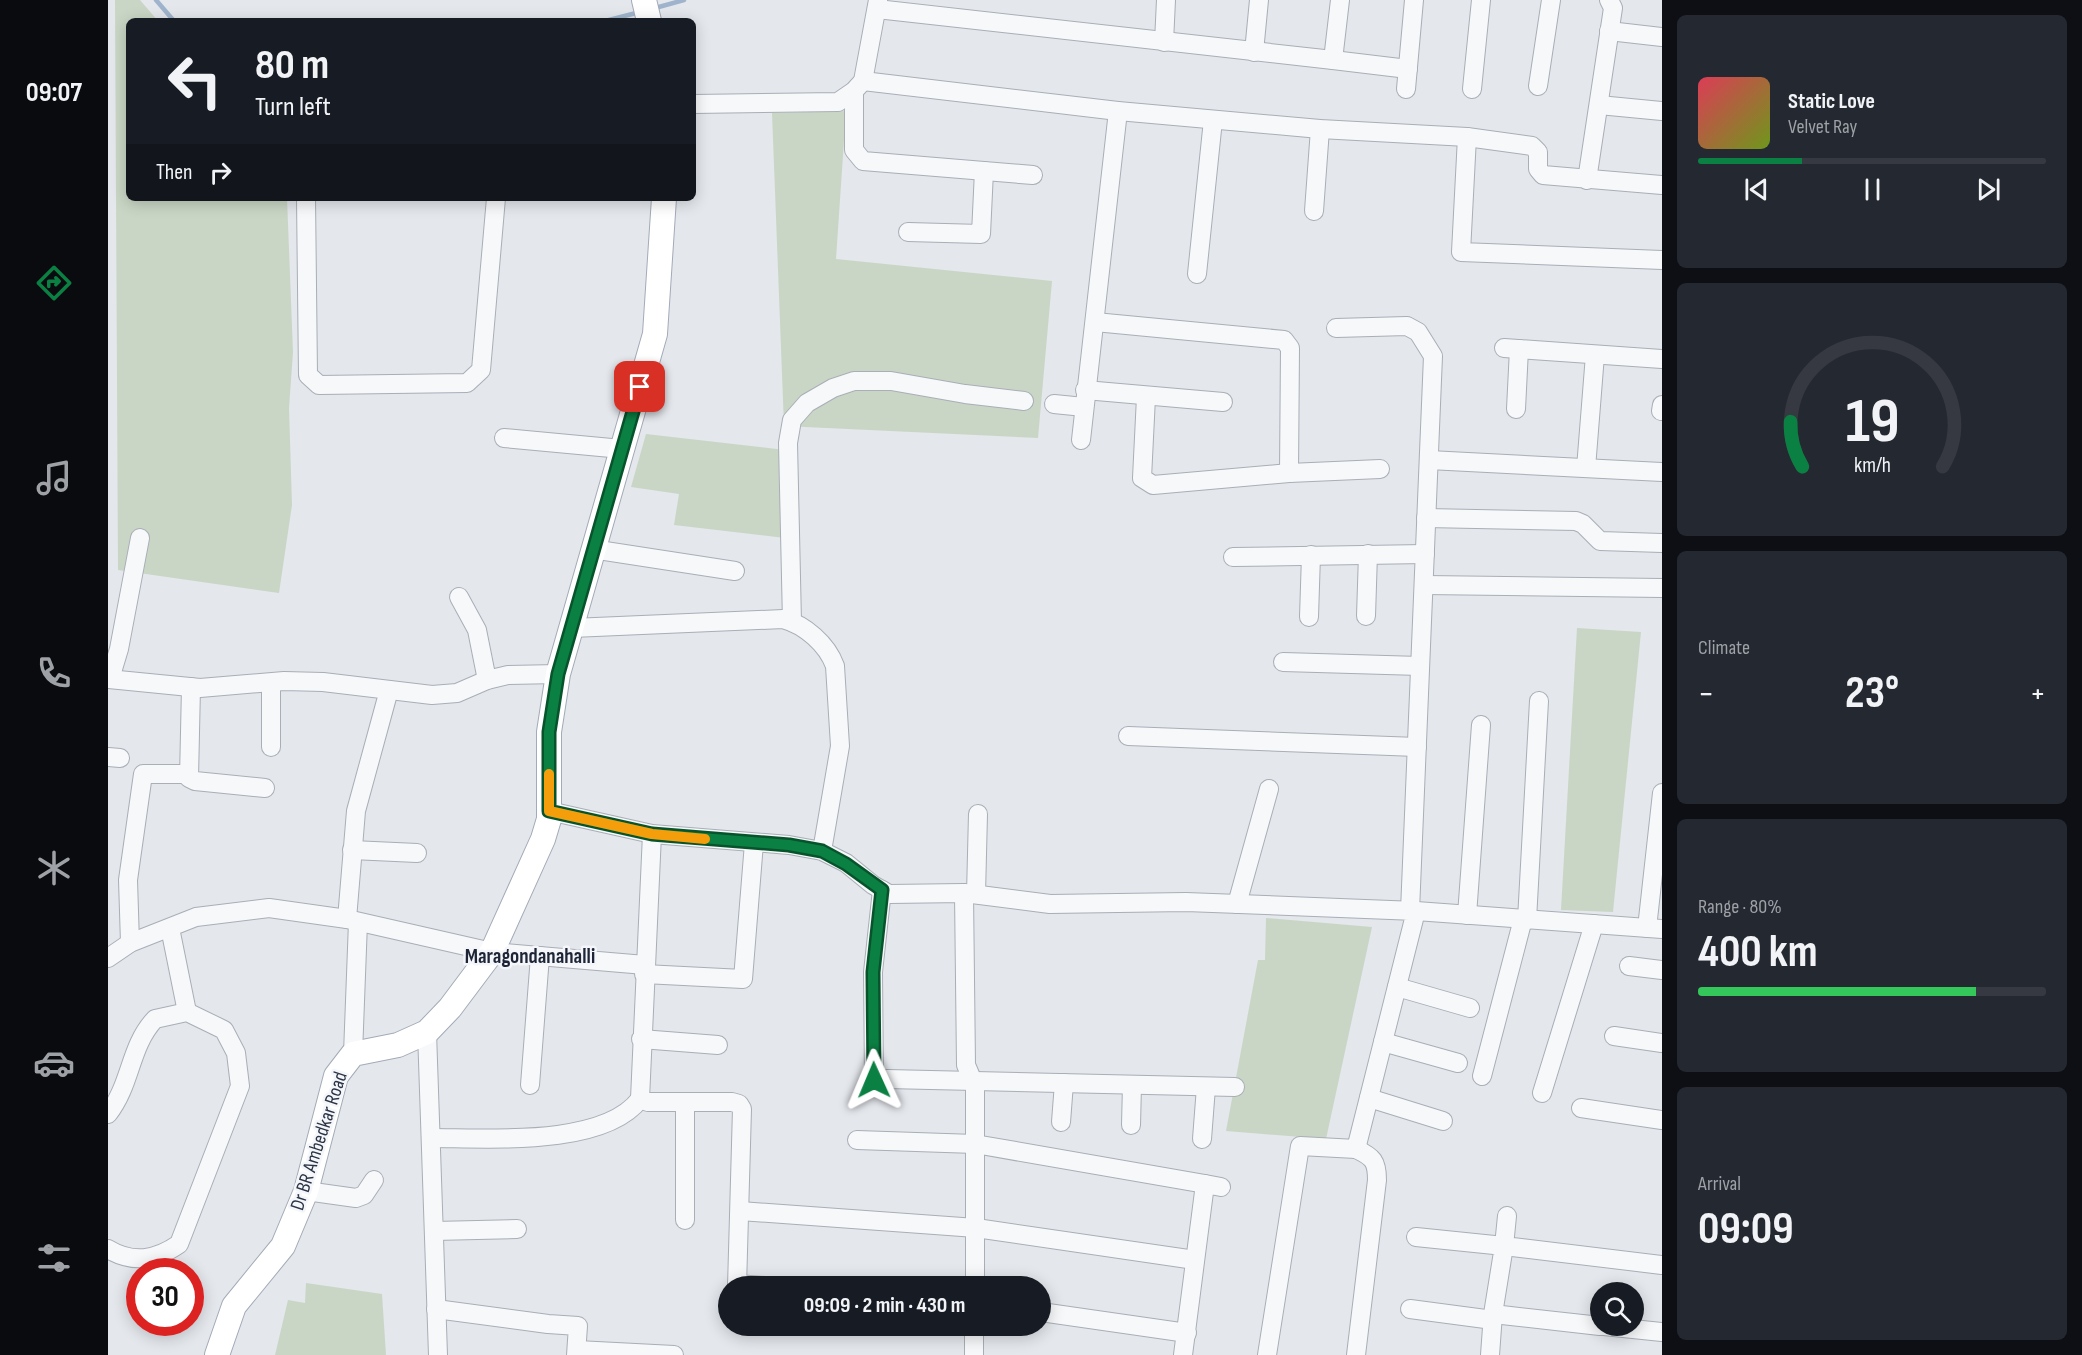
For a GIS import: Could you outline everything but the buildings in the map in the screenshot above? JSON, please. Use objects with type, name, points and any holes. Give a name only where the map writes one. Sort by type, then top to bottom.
[{"type":"main road","points":[[644,0],[649,18]]},
{"type":"main road","name":"Dr BR Ambedkar Road","points":[[217,1355],[234,1306],[283,1246],[306,1191],[336,1076],[353,1054],[398,1045],[428,1032],[450,1008],[492,952],[543,839],[549,811],[549,732],[558,674],[592,549],[656,334],[664,201]]},
{"type":"street","points":[[1164,42],[1166,0]]},
{"type":"street","points":[[1254,52],[1258,0]]},
{"type":"street","points":[[1333,60],[1340,0]]},
{"type":"street","points":[[1406,89],[1414,0]]},
{"type":"street","points":[[1472,89],[1481,0]]},
{"type":"street","points":[[1538,86],[1551,0]]},
{"type":"street","points":[[1587,180],[1613,8],[1609,0]]},
{"type":"street","points":[[1033,175],[863,160],[854,150],[859,86],[878,4],[1164,42],[1408,69]]},
{"type":"street","points":[[1609,31],[1662,37]]},
{"type":"street","points":[[696,104],[838,102],[859,86],[1320,129],[1467,137],[1532,146],[1538,152],[1538,169],[1543,175],[1662,185]]},
{"type":"street","points":[[1599,105],[1662,111]]},
{"type":"street","points":[[1081,440],[1118,111]]},
{"type":"street","points":[[1197,274],[1213,120]]},
{"type":"street","points":[[1314,211],[1320,129]]},
{"type":"street","points":[[1467,137],[1461,252],[1662,260]]},
{"type":"street","points":[[908,232],[981,234],[984,171]]},
{"type":"street","points":[[306,201],[308,375],[319,385],[467,383],[476,378],[481,370],[496,201]]},
{"type":"street","points":[[1095,322],[1284,340],[1288,343],[1289,473]]},
{"type":"street","points":[[1336,328],[1407,326],[1418,332],[1433,356],[1417,747],[1413,911],[1397,987],[1356,1149]]},
{"type":"street","points":[[1516,410],[1511,349],[1662,359]]},
{"type":"street","points":[[1586,468],[1595,355]]},
{"type":"street","points":[[792,622],[788,443],[792,420],[807,403],[832,387],[854,381],[891,381],[965,394],[1024,401]]},
{"type":"street","points":[[1146,397],[1142,478],[1146,483],[1153,485],[1289,473],[1380,469]]},
{"type":"street","points":[[1054,404],[1084,399],[1146,397],[1223,402]]},
{"type":"street","points":[[1661,411],[1662,405]]},
{"type":"street","points":[[504,438],[622,450]]},
{"type":"street","points":[[1429,460],[1662,472]]},
{"type":"street","points":[[1426,518],[1576,520],[1600,542],[1662,543]]},
{"type":"street","points":[[140,538],[119,649],[109,679],[191,687],[271,682],[323,682],[432,695],[457,693],[487,680],[508,675],[558,674]]},
{"type":"street","points":[[592,549],[735,571]]},
{"type":"street","points":[[1366,616],[1368,554]]},
{"type":"street","points":[[1233,557],[1425,554]]},
{"type":"street","points":[[1309,617],[1311,555]]},
{"type":"street","points":[[1424,585],[1662,588]]},
{"type":"street","points":[[459,597],[477,630],[487,680]]},
{"type":"street","points":[[572,628],[783,619],[802,626],[831,654],[835,666],[840,746],[822,851]]},
{"type":"street","points":[[1283,662],[1420,666]]},
{"type":"street","points":[[271,682],[271,747]]},
{"type":"street","points":[[188,774],[191,687]]},
{"type":"street","points":[[353,1054],[352,850],[356,811],[389,690]]},
{"type":"street","points":[[1482,1076],[1525,919],[1539,701]]},
{"type":"street","points":[[1467,915],[1481,725]]},
{"type":"street","points":[[1128,736],[1417,747]]},
{"type":"street","points":[[129,943],[128,879],[143,774],[188,774],[195,781],[265,788]]},
{"type":"street","points":[[1237,904],[1269,789]]},
{"type":"street","points":[[549,811],[652,834],[822,851],[846,864],[889,894],[970,894],[1050,904],[1237,904],[1413,911],[1654,929],[1662,794]]},
{"type":"street","points":[[975,1276],[973,1081],[966,1065],[970,894],[978,814]]},
{"type":"street","points":[[431,1138],[519,1138],[573,1133],[605,1125],[630,1112],[640,1099],[652,834]]},
{"type":"street","points":[[108,958],[129,943],[196,917],[269,908],[352,920],[492,952],[743,979],[754,843]]},
{"type":"street","points":[[352,850],[417,853]]},
{"type":"street","points":[[882,890],[873,972],[880,1079],[1235,1087]]},
{"type":"street","points":[[1542,1093],[1594,924]]},
{"type":"street","points":[[170,928],[187,1012]]},
{"type":"street","points":[[530,1085],[540,956]]},
{"type":"street","points":[[1629,966],[1662,970]]},
{"type":"street","points":[[1397,987],[1470,1008]]},
{"type":"street","points":[[108,1114],[121,1096],[139,1041],[154,1019],[187,1012],[224,1030],[236,1053],[240,1086],[178,1244],[162,1256],[135,1260],[108,1249]]},
{"type":"street","points":[[428,1032],[438,1355]]},
{"type":"street","points":[[1614,1036],[1662,1043]]},
{"type":"street","points":[[641,1039],[718,1045]]},
{"type":"street","points":[[1383,1042],[1458,1063]]},
{"type":"street","points":[[1062,1122],[1064,1083]]},
{"type":"street","points":[[1131,1125],[1132,1085]]},
{"type":"street","points":[[1202,1139],[1206,1086]]},
{"type":"street","points":[[1369,1098],[1443,1121]]},
{"type":"street","points":[[640,1099],[648,1102],[732,1102],[739,1104],[742,1109],[737,1276]]},
{"type":"street","points":[[685,1102],[685,1220]]},
{"type":"street","points":[[1581,1108],[1662,1120]]},
{"type":"street","points":[[857,1140],[975,1144],[1213,1186],[1195,1260],[1183,1355]]},
{"type":"street","points":[[1267,1355],[1300,1146],[1356,1149],[1373,1156],[1377,1164],[1356,1355]]},
{"type":"street","points":[[306,1191],[356,1198],[364,1195],[374,1180]]},
{"type":"street","points":[[740,1211],[976,1228],[1195,1260]]},
{"type":"street","points":[[1490,1355],[1507,1216]]},
{"type":"street","points":[[434,1231],[517,1229]]},
{"type":"street","points":[[1416,1237],[1662,1265]]},
{"type":"street","points":[[436,1309],[578,1326],[577,1352],[674,1355]]},
{"type":"street","points":[[1410,1309],[1590,1325]]},
{"type":"street","points":[[1051,1313],[1187,1333]]},
{"type":"street","points":[[1644,1330],[1662,1332]]},
{"type":"street","points":[[974,1355],[975,1336]]},
{"type":"green space","points":[[115,0],[140,0],[155,18],[126,18],[126,201],[287,201],[293,352],[289,408],[292,505],[279,593],[118,570]]},
{"type":"green space","points":[[846,111],[836,259],[1052,281],[1038,438],[784,426],[772,113]]},
{"type":"green space","points":[[646,434],[785,450],[785,538],[674,525],[679,494],[631,487]]},
{"type":"green space","points":[[1577,628],[1641,632],[1613,912],[1561,910]]},
{"type":"green space","points":[[1266,918],[1372,927],[1326,1139],[1226,1131],[1258,960],[1265,960]]},
{"type":"green space","points":[[306,1283],[382,1294],[386,1355],[275,1355],[288,1300],[305,1303]]},
{"type":"waterway","points":[[156,0],[171,18]]},
{"type":"waterway","points":[[655,8],[684,0]]},
{"type":"waterway","points":[[617,18],[640,12]]},
{"type":"slow traffic","points":[[549,774],[549,811],[611,823],[652,834],[705,839]]},
{"type":"district","name":"Maragondanahalli","points":[[530,956]]},
{"type":"route","points":[[640,387],[558,674],[549,732],[549,811],[611,823],[652,834],[789,845],[822,851],[831,854],[882,890],[873,972],[874,1080]]}]
